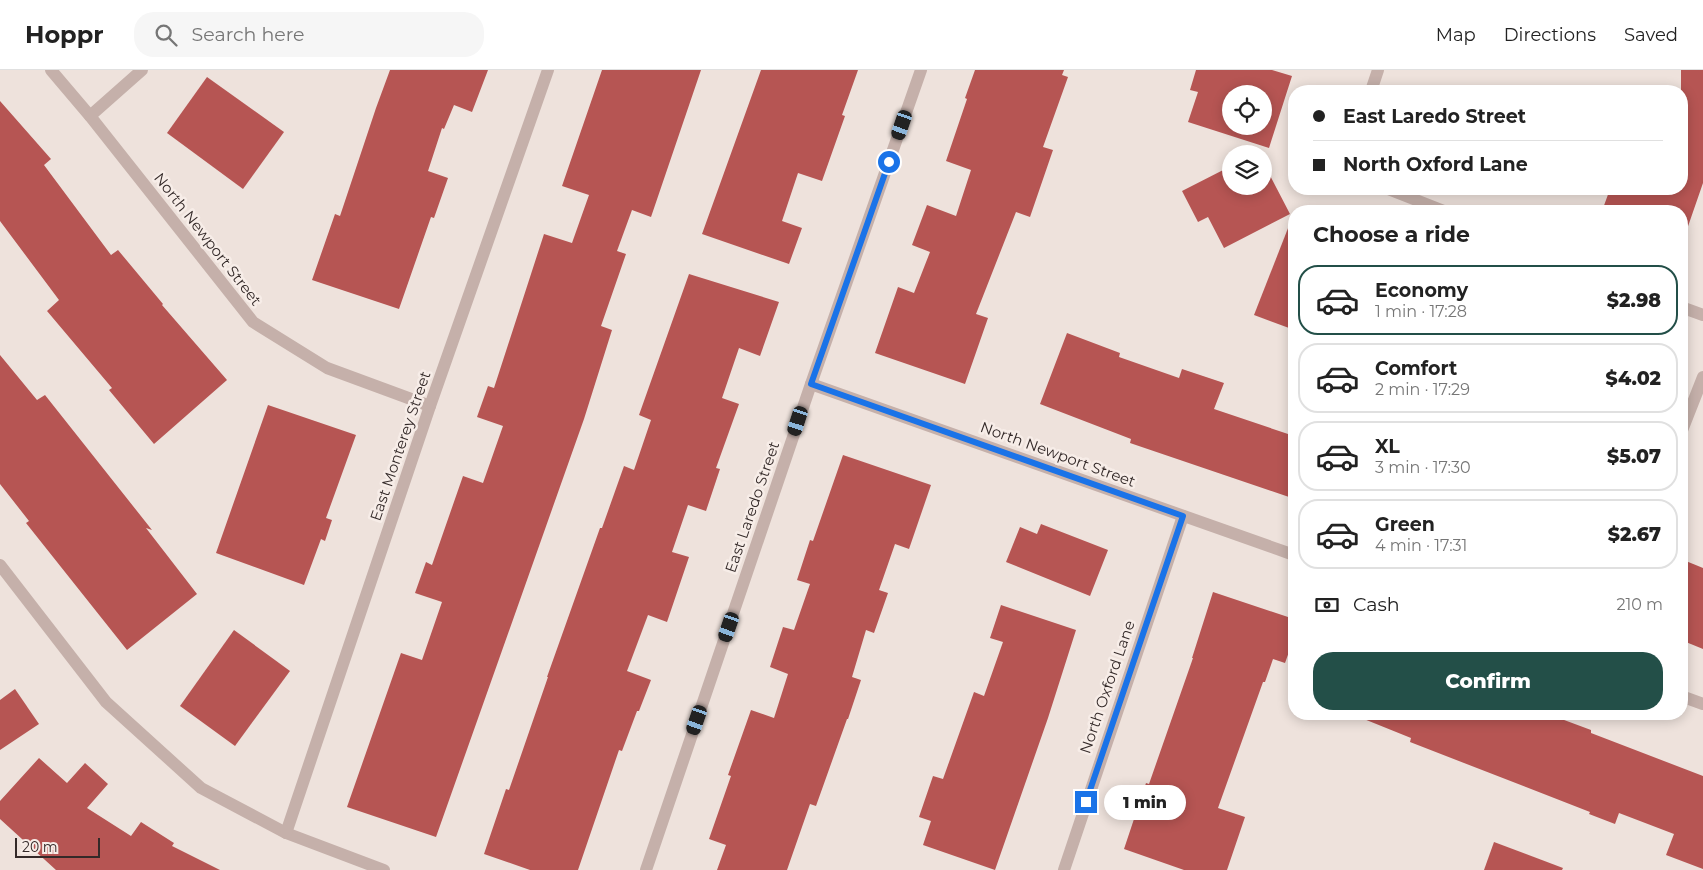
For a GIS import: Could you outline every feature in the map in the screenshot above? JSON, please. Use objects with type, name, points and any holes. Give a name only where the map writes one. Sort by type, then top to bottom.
[{"type":"street","name":"North Newport Street","points":[[51,70],[90,116],[253,322],[327,368],[430,406]]},
{"type":"street","points":[[90,116],[142,70]]},
{"type":"street","name":"East Monterey Street","points":[[286,833],[430,406],[548,70]]},
{"type":"street","name":"East Laredo Street","points":[[646,870],[811,384],[921,70]]},
{"type":"street","points":[[1374,85],[1378,70]]},
{"type":"street","points":[[1403,195],[1429,205]]},
{"type":"street","points":[[1688,310],[1703,315]]},
{"type":"street","points":[[1688,415],[1703,377]]},
{"type":"street","name":"North Newport Street","points":[[811,384],[1288,553]]},
{"type":"street","name":"North Oxford Lane","points":[[1064,870],[1183,516]]},
{"type":"street","points":[[0,565],[106,702],[201,788],[286,833],[384,870]]},
{"type":"street","points":[[1688,699],[1703,704]]},
{"type":"building","points":[[390,70],[488,70],[472,112],[454,105],[444,129],[442,128],[428,171],[448,178],[434,218],[431,217],[399,309],[312,280],[335,214],[340,216]]},
{"type":"building","points":[[602,70],[701,70],[651,217],[632,210],[617,251],[626,254],[601,326],[612,330],[584,419],[436,837],[347,807],[401,653],[422,660],[442,602],[415,593],[426,562],[432,565],[463,476],[483,483],[503,426],[477,417],[488,386],[494,388],[544,234],[572,243],[589,195],[562,186]]},
{"type":"building","points":[[761,70],[858,70],[842,115],[845,116],[822,181],[798,173],[782,221],[802,228],[789,264],[702,234]]},
{"type":"building","points":[[975,70],[1064,70],[1062,75],[1068,77],[1043,147],[1053,150],[1030,217],[1016,212],[976,314],[988,318],[965,384],[875,353],[898,287],[914,293],[930,252],[912,245],[927,205],[956,216],[971,170],[946,161]]},
{"type":"building","points":[[1196,70],[1272,70],[1292,76],[1270,145],[1260,145],[1228,135],[1272,135],[1272,85],[1222,85],[1222,133],[1188,122],[1198,92],[1190,90]]},
{"type":"building","points":[[1681,70],[1703,70],[1703,183],[1688,226],[1688,205],[1604,205],[1608,195],[1688,195],[1688,85],[1681,85]]},
{"type":"building","points":[[207,77],[284,132],[243,189],[167,133]]},
{"type":"building","points":[[0,101],[51,159],[44,165],[111,255],[118,250],[162,305],[227,380],[154,444],[109,390],[112,388],[47,311],[59,300],[0,221]]},
{"type":"building","points":[[1222,171],[1222,195],[1272,195],[1272,179],[1288,210],[1288,215],[1224,248],[1208,217],[1198,222],[1182,191]]},
{"type":"building","points":[[1288,228],[1288,328],[1254,315]]},
{"type":"building","points":[[689,274],[779,302],[760,356],[739,348],[722,398],[739,404],[716,468],[720,469],[706,511],[688,505],[672,552],[689,557],[667,622],[648,615],[627,671],[651,680],[622,751],[619,750],[578,870],[530,870],[484,854],[506,789],[509,790],[547,677],[624,466],[634,470],[651,420],[639,415]]},
{"type":"building","points":[[1067,333],[1120,353],[1119,357],[1179,378],[1182,369],[1224,383],[1214,409],[1288,434],[1288,497],[1130,443],[1131,439],[1040,404]]},
{"type":"building","points":[[0,355],[37,400],[45,395],[152,530],[146,528],[197,594],[127,650],[26,523],[29,521],[0,484]]},
{"type":"building","points":[[268,405],[356,435],[326,518],[332,520],[325,541],[321,539],[304,585],[216,553]]},
{"type":"building","points":[[843,455],[931,485],[909,549],[895,544],[879,590],[888,593],[874,633],[866,630],[852,677],[861,680],[816,806],[810,804],[787,870],[717,870],[726,845],[709,839],[731,776],[728,775],[751,710],[774,718],[788,674],[770,667],[783,627],[794,630],[810,584],[797,580],[810,540],[813,541]]},
{"type":"building","points":[[1041,524],[1108,550],[1090,596],[1006,562],[1020,527],[1037,534]]},
{"type":"building","points":[[1688,562],[1703,568],[1703,649],[1688,643]]},
{"type":"building","points":[[1213,592],[1288,617],[1288,655],[1285,663],[1273,659],[1218,808],[1245,817],[1227,870],[1184,870],[1124,849],[1146,783],[1149,784]]},
{"type":"building","points":[[1001,605],[1076,630],[1048,718],[995,870],[923,845],[931,821],[919,817],[933,776],[943,779],[974,692],[984,696],[1003,642],[990,638]]},
{"type":"building","points":[[234,630],[290,671],[235,746],[180,706]]},
{"type":"building","points":[[15,689],[39,724],[0,750],[0,700]]},
{"type":"building","points":[[1366,720],[1564,720],[1591,730],[1591,733],[1703,776],[1703,869],[1666,855],[1674,834],[1619,813],[1615,824],[1589,814],[1590,812],[1410,742],[1411,738]]},
{"type":"building","points":[[39,758],[67,783],[85,763],[108,784],[87,808],[131,836],[141,822],[174,843],[172,846],[220,870],[56,870],[0,819],[0,801]]},
{"type":"building","points":[[1494,842],[1563,868],[1562,870],[1484,870]]},
{"type":"route","points":[[889,162],[811,384],[1183,516],[1086,802]]}]
